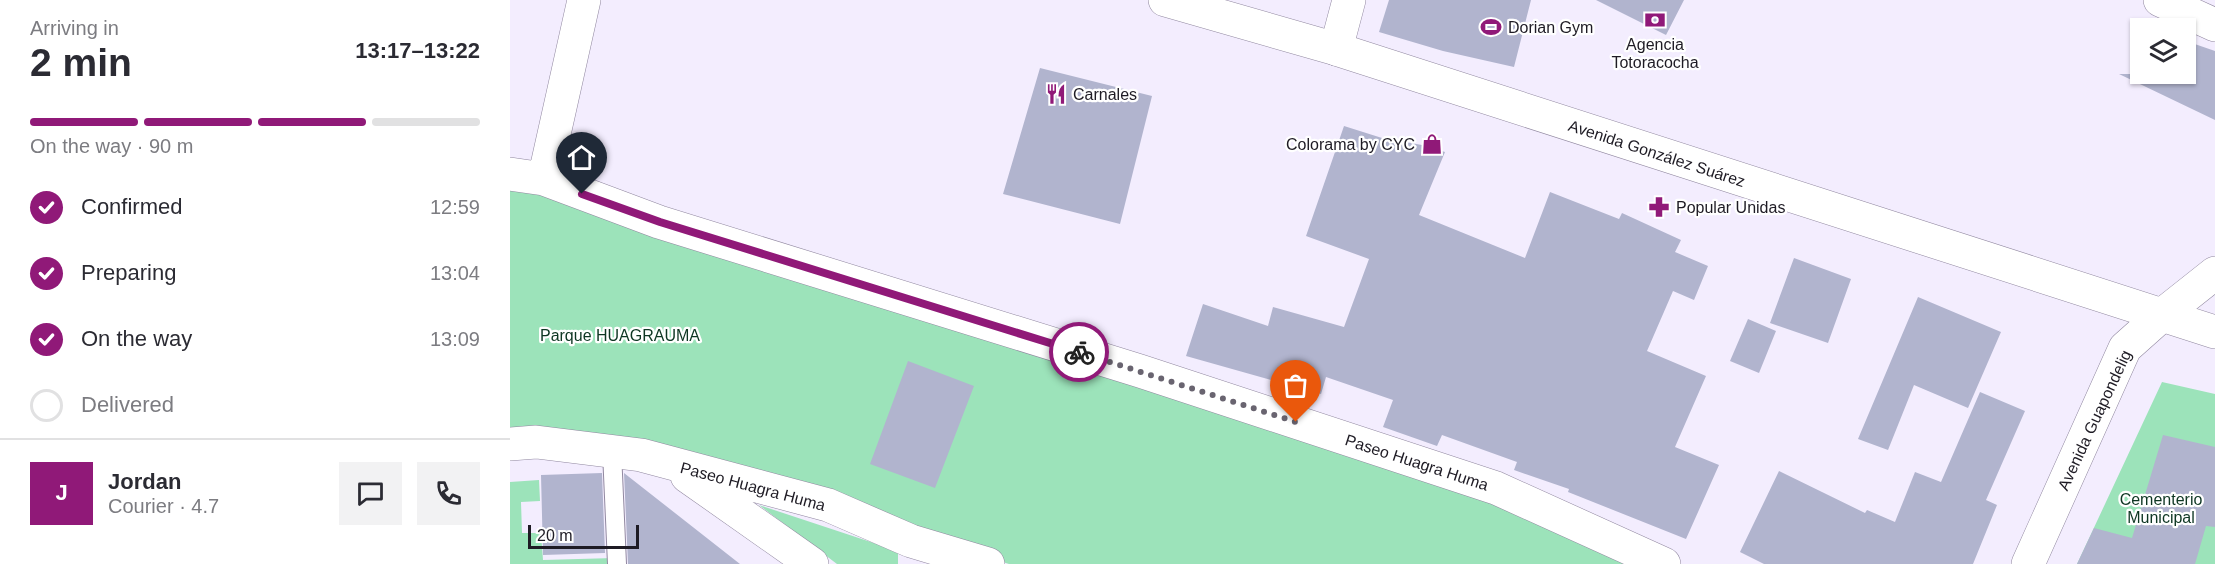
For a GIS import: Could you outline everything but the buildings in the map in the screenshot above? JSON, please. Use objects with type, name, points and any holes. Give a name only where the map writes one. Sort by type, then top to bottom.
[{"type":"street","points":[[544,179],[584,0]]},
{"type":"street","name":"Avenida González Suárez","points":[[1165,0],[1336,49],[2215,332]]},
{"type":"street","points":[[1336,49],[1349,0]]},
{"type":"street","points":[[2160,0],[2215,26]]},
{"type":"street","name":"Paseo Huagra Huma","points":[[510,174],[544,179],[660,222],[1140,371],[1496,488],[1664,564]]},
{"type":"street","name":"Avenida Guapondelig","points":[[2028,564],[2125,348],[2215,273]]},
{"type":"street","name":"Paseo Huagra Huma","points":[[510,444],[536,442],[641,455],[828,505],[911,552],[988,564]]},
{"type":"street","points":[[669,463],[812,564]]},
{"type":"lane","points":[[612,452],[617,564]]},
{"type":"green space","name":"Parque HUAGRAUMA","points":[[510,187],[541,191],[1491,502],[1630,564],[1009,564],[948,545],[510,438]]},
{"type":"green space","name":"Cementerio Municipal","points":[[2162,382],[2215,394],[2215,564],[2077,564]]},
{"type":"green space","points":[[539,480],[540,501],[521,502],[522,533],[541,533],[543,560],[614,558],[614,564],[510,564],[510,482]]},
{"type":"green space","points":[[759,505],[898,551],[898,564],[837,564]]},
{"type":"way so far","points":[[1079,352],[1296,422]]},
{"type":"place","name":"Agencia Totoracocha","points":[[1655,20]]},
{"type":"place","name":"Dorian Gym","points":[[1491,27]]},
{"type":"place","name":"Carnales","points":[[1056,94]]},
{"type":"place","name":"Colorama by CYC","points":[[1432,144]]},
{"type":"place","name":"Popular Unidas","points":[[1659,207]]},
{"type":"route","points":[[582,194],[660,222],[1079,352]]}]
